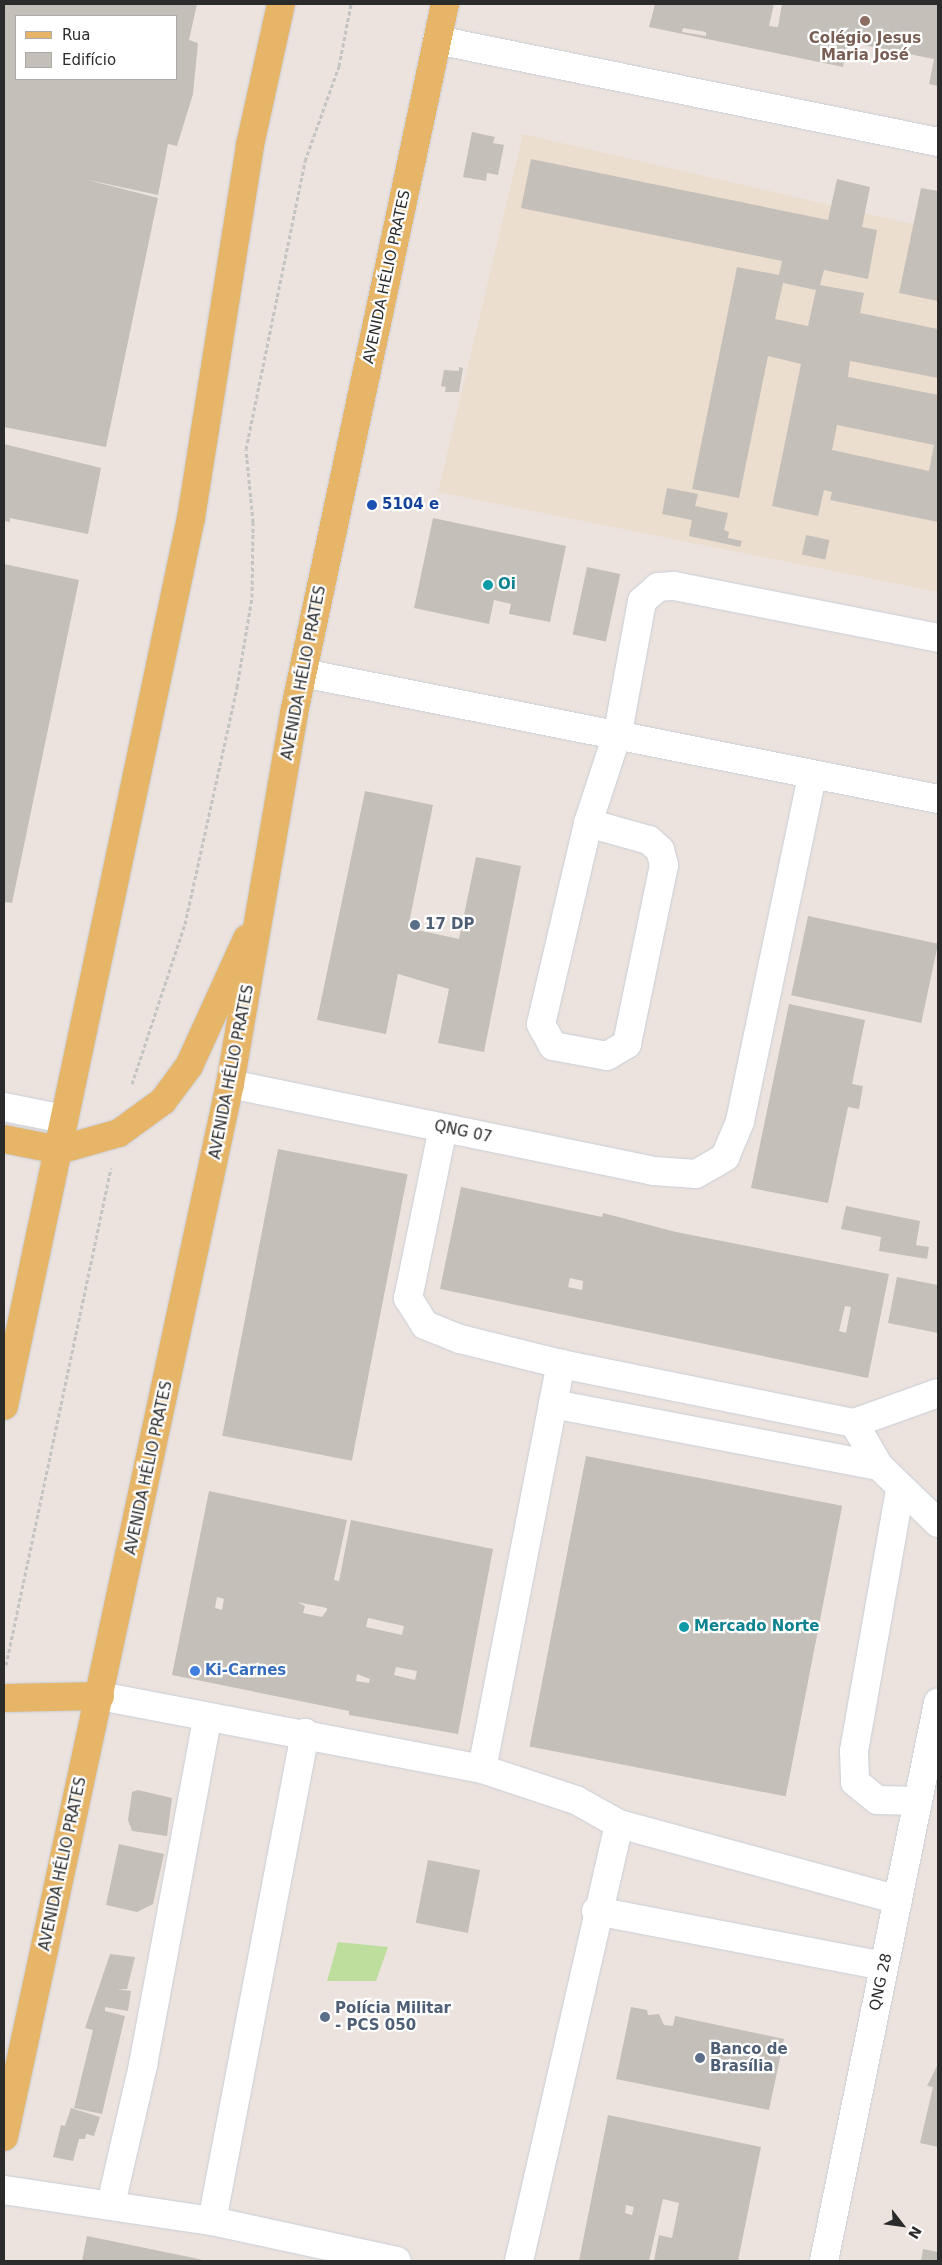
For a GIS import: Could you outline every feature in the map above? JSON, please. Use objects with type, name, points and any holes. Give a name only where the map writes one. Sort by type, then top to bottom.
[{"type":"main road","points":[[4,1406],[190,518],[250,145],[281,4]]},
{"type":"main road","name":"AVENIDA HÉLIO PRATES","points":[[4,2137],[230,1084],[303,673],[445,4]]},
{"type":"main road","points":[[4,1139],[59,1150],[119,1133],[163,1101],[189,1066],[264,901]]},
{"type":"main road","points":[[4,1698],[100,1696]]},
{"type":"street","points":[[437,40],[938,142]]},
{"type":"street","points":[[588,823],[649,840],[660,850],[664,865],[627,1044],[608,1056],[553,1046],[541,1024],[588,823],[618,732],[642,601],[658,587],[674,586],[938,638]]},
{"type":"street","points":[[303,673],[618,732],[812,776],[938,799]]},
{"type":"street","name":"QNG 07","points":[[230,1084],[654,1171],[696,1174],[725,1157],[740,1121],[812,776]]},
{"type":"street","points":[[4,1107],[64,1119]]},
{"type":"street","points":[[443,1128],[408,1298],[425,1325],[460,1339],[561,1364],[719,1394],[854,1423],[938,1394]]},
{"type":"street","points":[[482,1769],[561,1364]]},
{"type":"street","points":[[710,1434],[719,1394]]},
{"type":"street","points":[[553,1404],[879,1466]]},
{"type":"street","points":[[854,1423],[879,1466],[900,1490],[938,1523]]},
{"type":"street","points":[[900,1490],[854,1751],[855,1782],[877,1800],[918,1801]]},
{"type":"street","points":[[100,1696],[207,1720],[305,1733],[482,1769],[576,1800],[619,1824],[898,1900]]},
{"type":"street","name":"QNG 28","points":[[824,2261],[938,1703]]},
{"type":"street","points":[[111,2204],[143,2065],[207,1720]]},
{"type":"street","points":[[212,2221],[305,1733]]},
{"type":"street","points":[[519,2261],[596,1911],[619,1824]]},
{"type":"street","points":[[596,1911],[884,1966]]},
{"type":"street","points":[[4,2190],[111,2204],[212,2221],[398,2261]]},
{"type":"path","points":[[4,1676],[119,1133],[140,1051],[185,924],[237,687],[252,596],[253,522],[246,449],[305,161],[339,66],[352,4]]},
{"type":"shaded area","points":[[523,134],[938,230],[938,592],[438,492]]},
{"type":"green space","points":[[338,1942],[388,1947],[376,1981],[327,1981]]},
{"type":"building","points":[[4,4],[197,4],[189,40],[198,43],[193,94],[177,146],[168,144],[158,195],[84,179],[158,198],[106,447],[4,427]]},
{"type":"building","points":[[655,4],[774,4],[769,26],[778,27],[782,4],[938,4],[938,86],[929,84],[934,59],[848,42],[843,67],[649,27]],"holes":[[[683,28],[706,32],[706,36],[682,32]]]},
{"type":"building","points":[[472,132],[495,137],[493,143],[504,145],[498,175],[487,173],[486,181],[463,177]]},
{"type":"building","points":[[531,159],[828,220],[837,179],[870,187],[862,227],[877,230],[868,279],[824,270],[820,285],[864,293],[860,313],[938,329],[938,378],[850,361],[848,377],[938,395],[938,522],[830,500],[832,492],[824,490],[818,516],[772,506],[801,364],[768,356],[739,498],[692,489],[737,267],[779,275],[782,261],[521,208]],"holes":[[[783,283],[816,290],[808,326],[775,319]],[[837,425],[934,445],[929,471],[832,450]]]},
{"type":"building","points":[[921,188],[938,191],[938,301],[899,293]]},
{"type":"building","points":[[459,367],[463,368],[459,392],[445,392],[446,387],[441,386],[444,370],[459,371]]},
{"type":"building","points":[[4,444],[101,468],[88,534],[10,518],[10,522],[4,521]]},
{"type":"building","points":[[667,488],[698,494],[695,506],[728,513],[724,530],[729,532],[728,538],[742,541],[740,547],[689,536],[692,520],[662,514]]},
{"type":"building","name":"Oi","points":[[433,518],[566,546],[550,622],[509,614],[511,604],[494,600],[489,624],[414,608]]},
{"type":"building","points":[[806,535],[829,540],[825,560],[802,555]]},
{"type":"building","points":[[4,564],[79,580],[12,903],[4,902]]},
{"type":"building","points":[[587,567],[620,574],[606,642],[573,634]]},
{"type":"building","points":[[365,791],[433,805],[408,928],[459,939],[476,857],[521,866],[484,1052],[438,1043],[449,989],[398,974],[386,1034],[317,1020]]},
{"type":"building","points":[[808,916],[938,944],[921,1023],[791,995]]},
{"type":"building","points":[[789,1004],[865,1020],[852,1084],[863,1086],[859,1109],[848,1107],[828,1203],[751,1188]]},
{"type":"building","points":[[278,1149],[408,1174],[352,1461],[222,1436]]},
{"type":"building","points":[[461,1187],[602,1217],[603,1213],[676,1232],[889,1274],[868,1378],[440,1289]],"holes":[[[570,1278],[583,1281],[582,1290],[568,1287]],[[845,1306],[851,1307],[846,1333],[839,1331]]]},
{"type":"building","points":[[846,1206],[920,1221],[916,1245],[929,1247],[927,1259],[879,1251],[881,1237],[841,1229]]},
{"type":"building","points":[[897,1277],[938,1285],[938,1333],[888,1323]]},
{"type":"building","name":"Mercado Norte","points":[[586,1456],[842,1506],[786,1796],[530,1747]]},
{"type":"building","points":[[209,1491],[347,1520],[334,1580],[339,1581],[351,1520],[493,1549],[458,1734],[349,1715],[349,1711],[172,1675]],"holes":[[[217,1597],[224,1599],[222,1610],[215,1608]],[[297,1602],[327,1608],[327,1610],[322,1617],[303,1613],[305,1606]],[[368,1618],[404,1626],[402,1635],[366,1627]],[[396,1667],[417,1671],[415,1680],[394,1675]],[[357,1674],[370,1679],[369,1683],[356,1681]]]},
{"type":"building","points":[[138,1790],[172,1798],[167,1836],[132,1831],[128,1820],[132,1792]]},
{"type":"building","points":[[119,1844],[164,1854],[153,1904],[137,1912],[106,1905]]},
{"type":"building","points":[[428,1860],[480,1870],[468,1933],[416,1923]]},
{"type":"building","points":[[110,1954],[135,1957],[127,1989],[117,1989],[131,1991],[128,2011],[105,2007],[105,2011],[125,2016],[102,2114],[74,2108],[93,2030],[85,2028]]},
{"type":"building","name":"Banco de Brasília","points":[[631,2007],[647,2010],[648,2015],[659,2014],[664,2025],[673,2026],[675,2016],[784,2039],[769,2110],[616,2079]]},
{"type":"building","points":[[937,2066],[938,2147],[920,2143],[933,2087],[927,2086]]},
{"type":"building","points":[[71,2108],[100,2117],[94,2136],[86,2134],[85,2139],[79,2139],[73,2161],[53,2157],[61,2125],[65,2126]]},
{"type":"building","points":[[608,2115],[761,2147],[738,2261],[654,2261],[659,2235],[672,2238],[679,2203],[663,2199],[649,2261],[579,2261]],"holes":[[[626,2205],[634,2207],[632,2215],[625,2213]]]},
{"type":"building","points":[[87,2236],[194,2258],[207,2261],[82,2261]]},
{"type":"building","points":[[923,2249],[938,2252],[938,2261],[921,2261]]},
{"type":"place","name":"Colégio Jesus Maria José","points":[[865,21]]},
{"type":"place","name":"5104 e","points":[[372,505]]},
{"type":"place","name":"Oi","points":[[488,585]]},
{"type":"place","name":"17 DP","points":[[415,925]]},
{"type":"place","name":"Mercado Norte","points":[[684,1627]]},
{"type":"place","name":"Ki-Carnes","points":[[195,1671]]},
{"type":"place","name":"Polícia Militar - PCS 050","points":[[325,2017]]},
{"type":"place","name":"Banco de Brasília","points":[[700,2058]]}]
